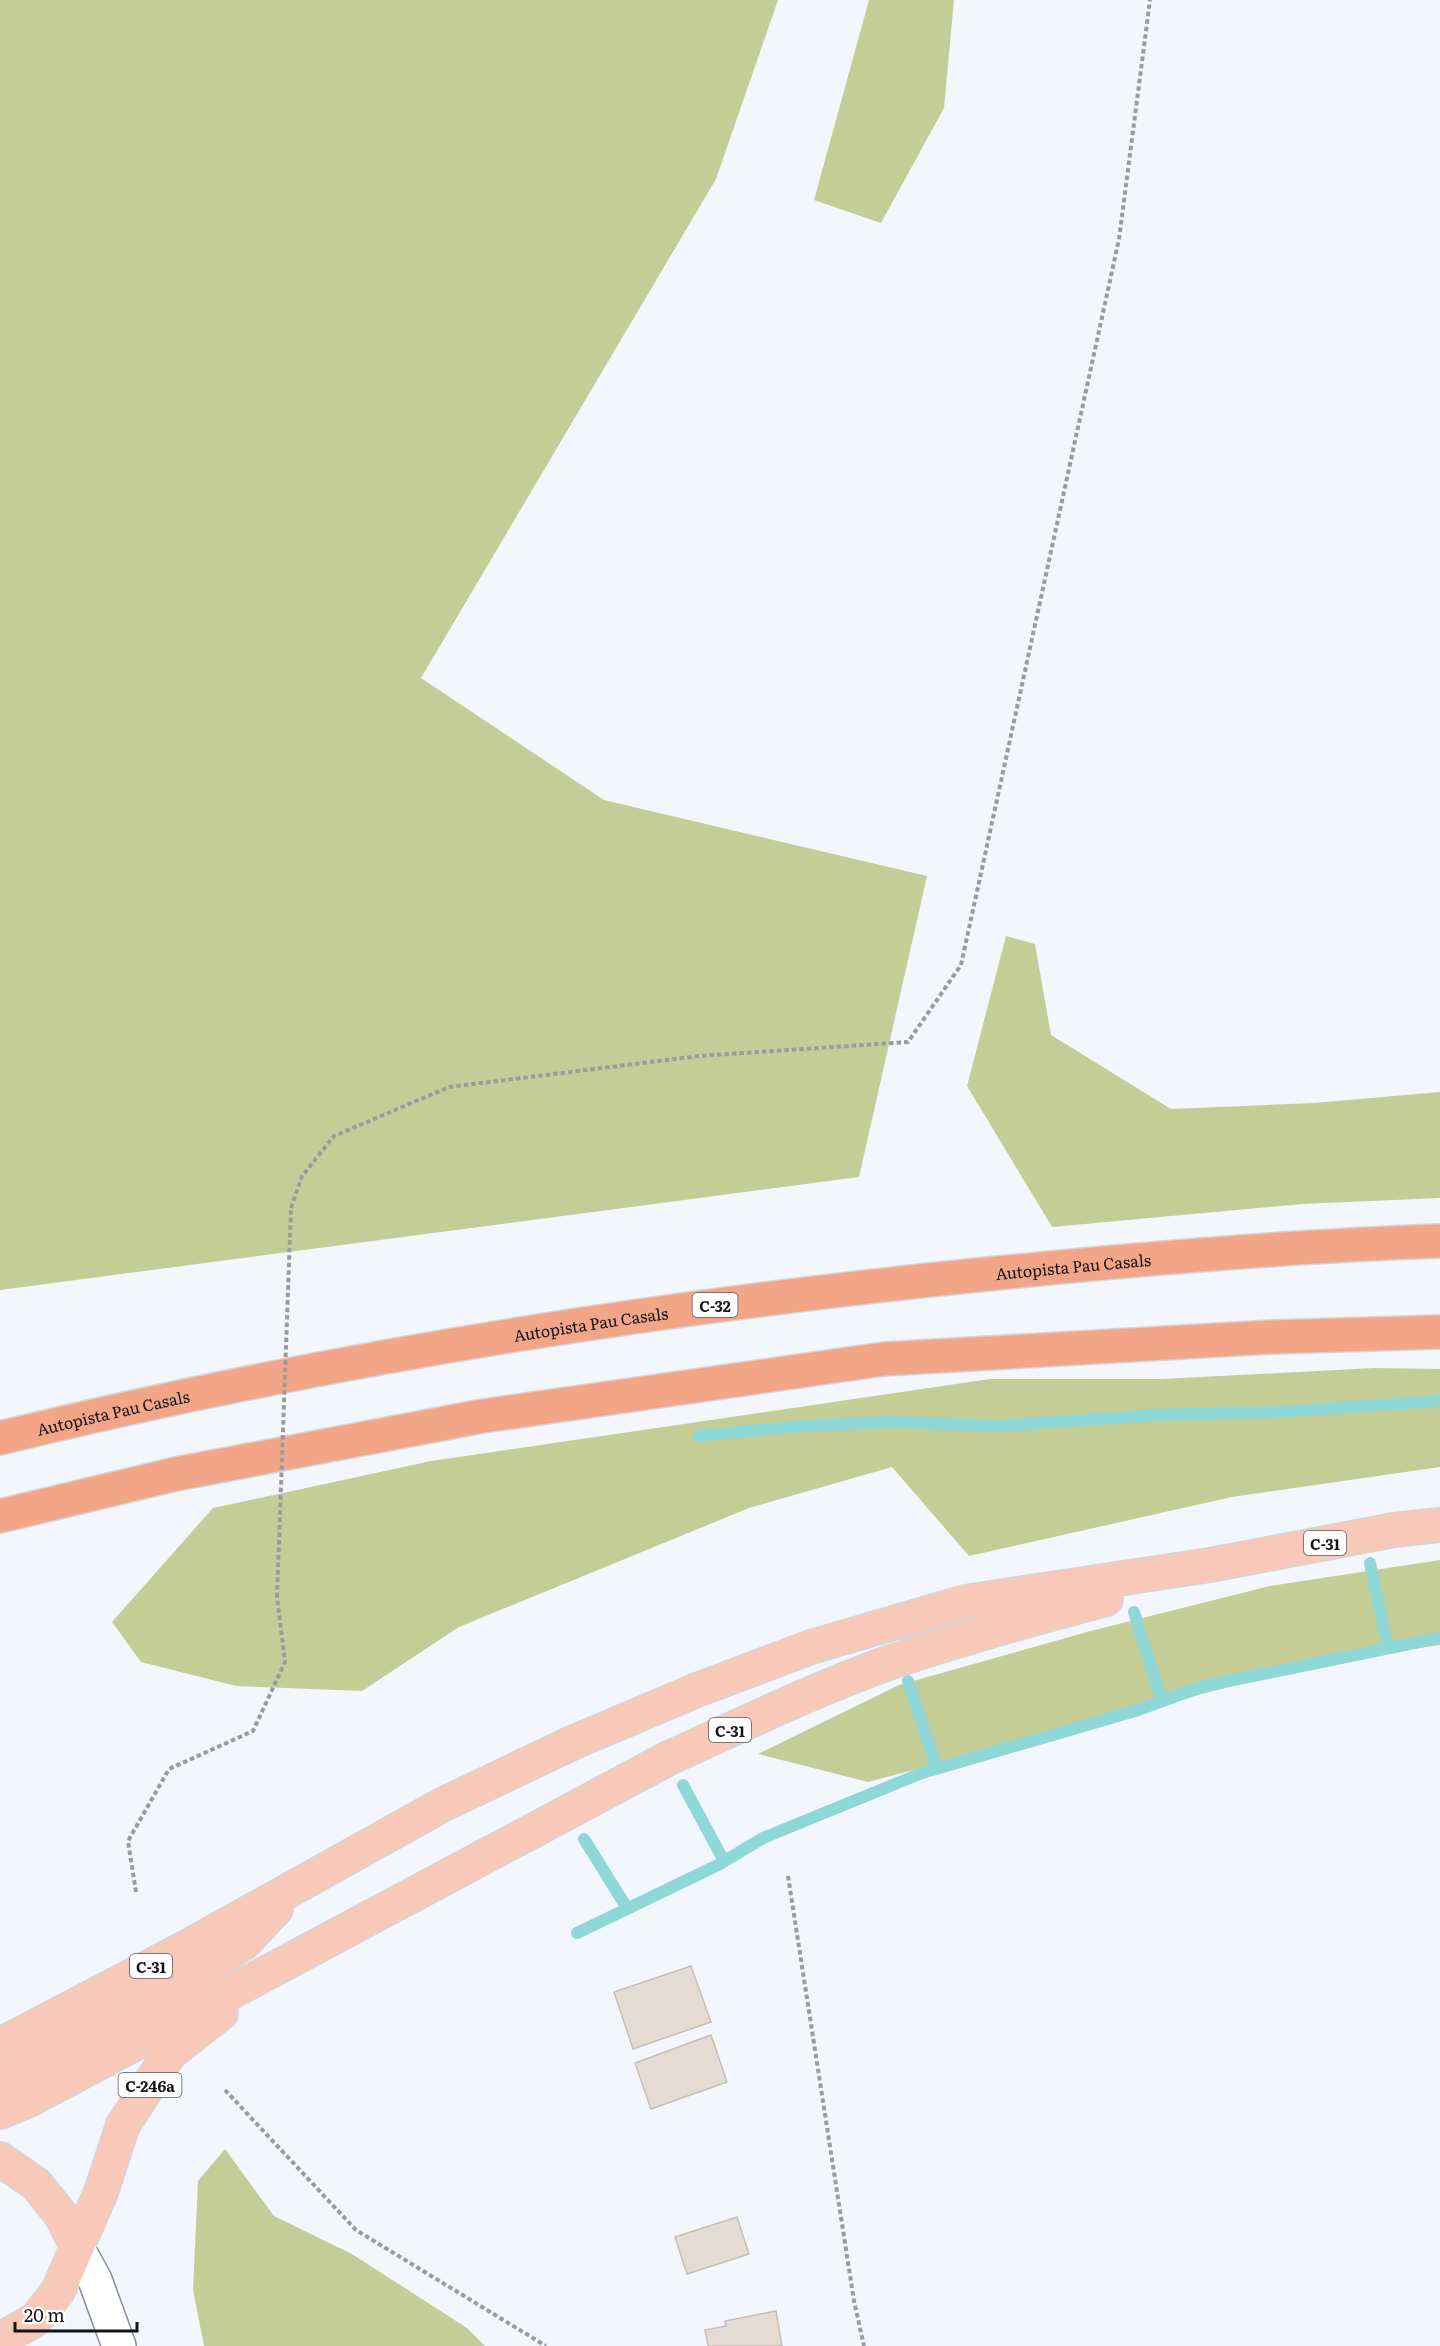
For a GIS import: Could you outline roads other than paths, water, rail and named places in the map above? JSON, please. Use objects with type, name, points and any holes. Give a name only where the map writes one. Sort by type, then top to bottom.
[{"type":"highway","name":"Autopista Pau Casals","points":[[0,1438],[130,1406],[420,1348],[808,1292],[1132,1259],[1440,1241]]},
{"type":"highway","points":[[0,1516],[176,1474],[483,1416],[884,1359],[1272,1337],[1440,1332]]},
{"type":"main road","name":"C-31","points":[[0,2045],[442,1805],[572,1743],[696,1690],[811,1647],[965,1602],[1210,1565],[1394,1530],[1440,1525]]},
{"type":"main road","name":"C-31","points":[[0,2112],[29,2100],[578,1805],[669,1758],[767,1713],[890,1663],[1004,1626],[1118,1596],[1210,1565]]},
{"type":"main road","points":[[0,2081],[148,2005],[244,1943],[300,1884]]},
{"type":"main road","name":"C-246a","points":[[77,2247],[101,2192],[123,2125],[170,2054],[280,1965]]},
{"type":"main road","points":[[0,2159],[36,2184],[61,2215],[77,2247],[58,2291],[36,2319],[0,2340]]},
{"type":"street","points":[[77,2247],[95,2280],[119,2346]]},
{"type":"waterway","points":[[699,1436],[803,1426],[891,1422],[996,1426],[1159,1415],[1279,1412],[1440,1401]]},
{"type":"waterway","points":[[1370,1563],[1388,1648]]},
{"type":"waterway","points":[[1134,1612],[1162,1701]]},
{"type":"waterway","points":[[577,1933],[718,1865],[763,1838],[922,1773],[1135,1711],[1204,1686],[1440,1638]]},
{"type":"waterway","points":[[908,1681],[937,1768]]},
{"type":"waterway","points":[[683,1785],[724,1861]]},
{"type":"waterway","points":[[584,1839],[627,1908]]}]
